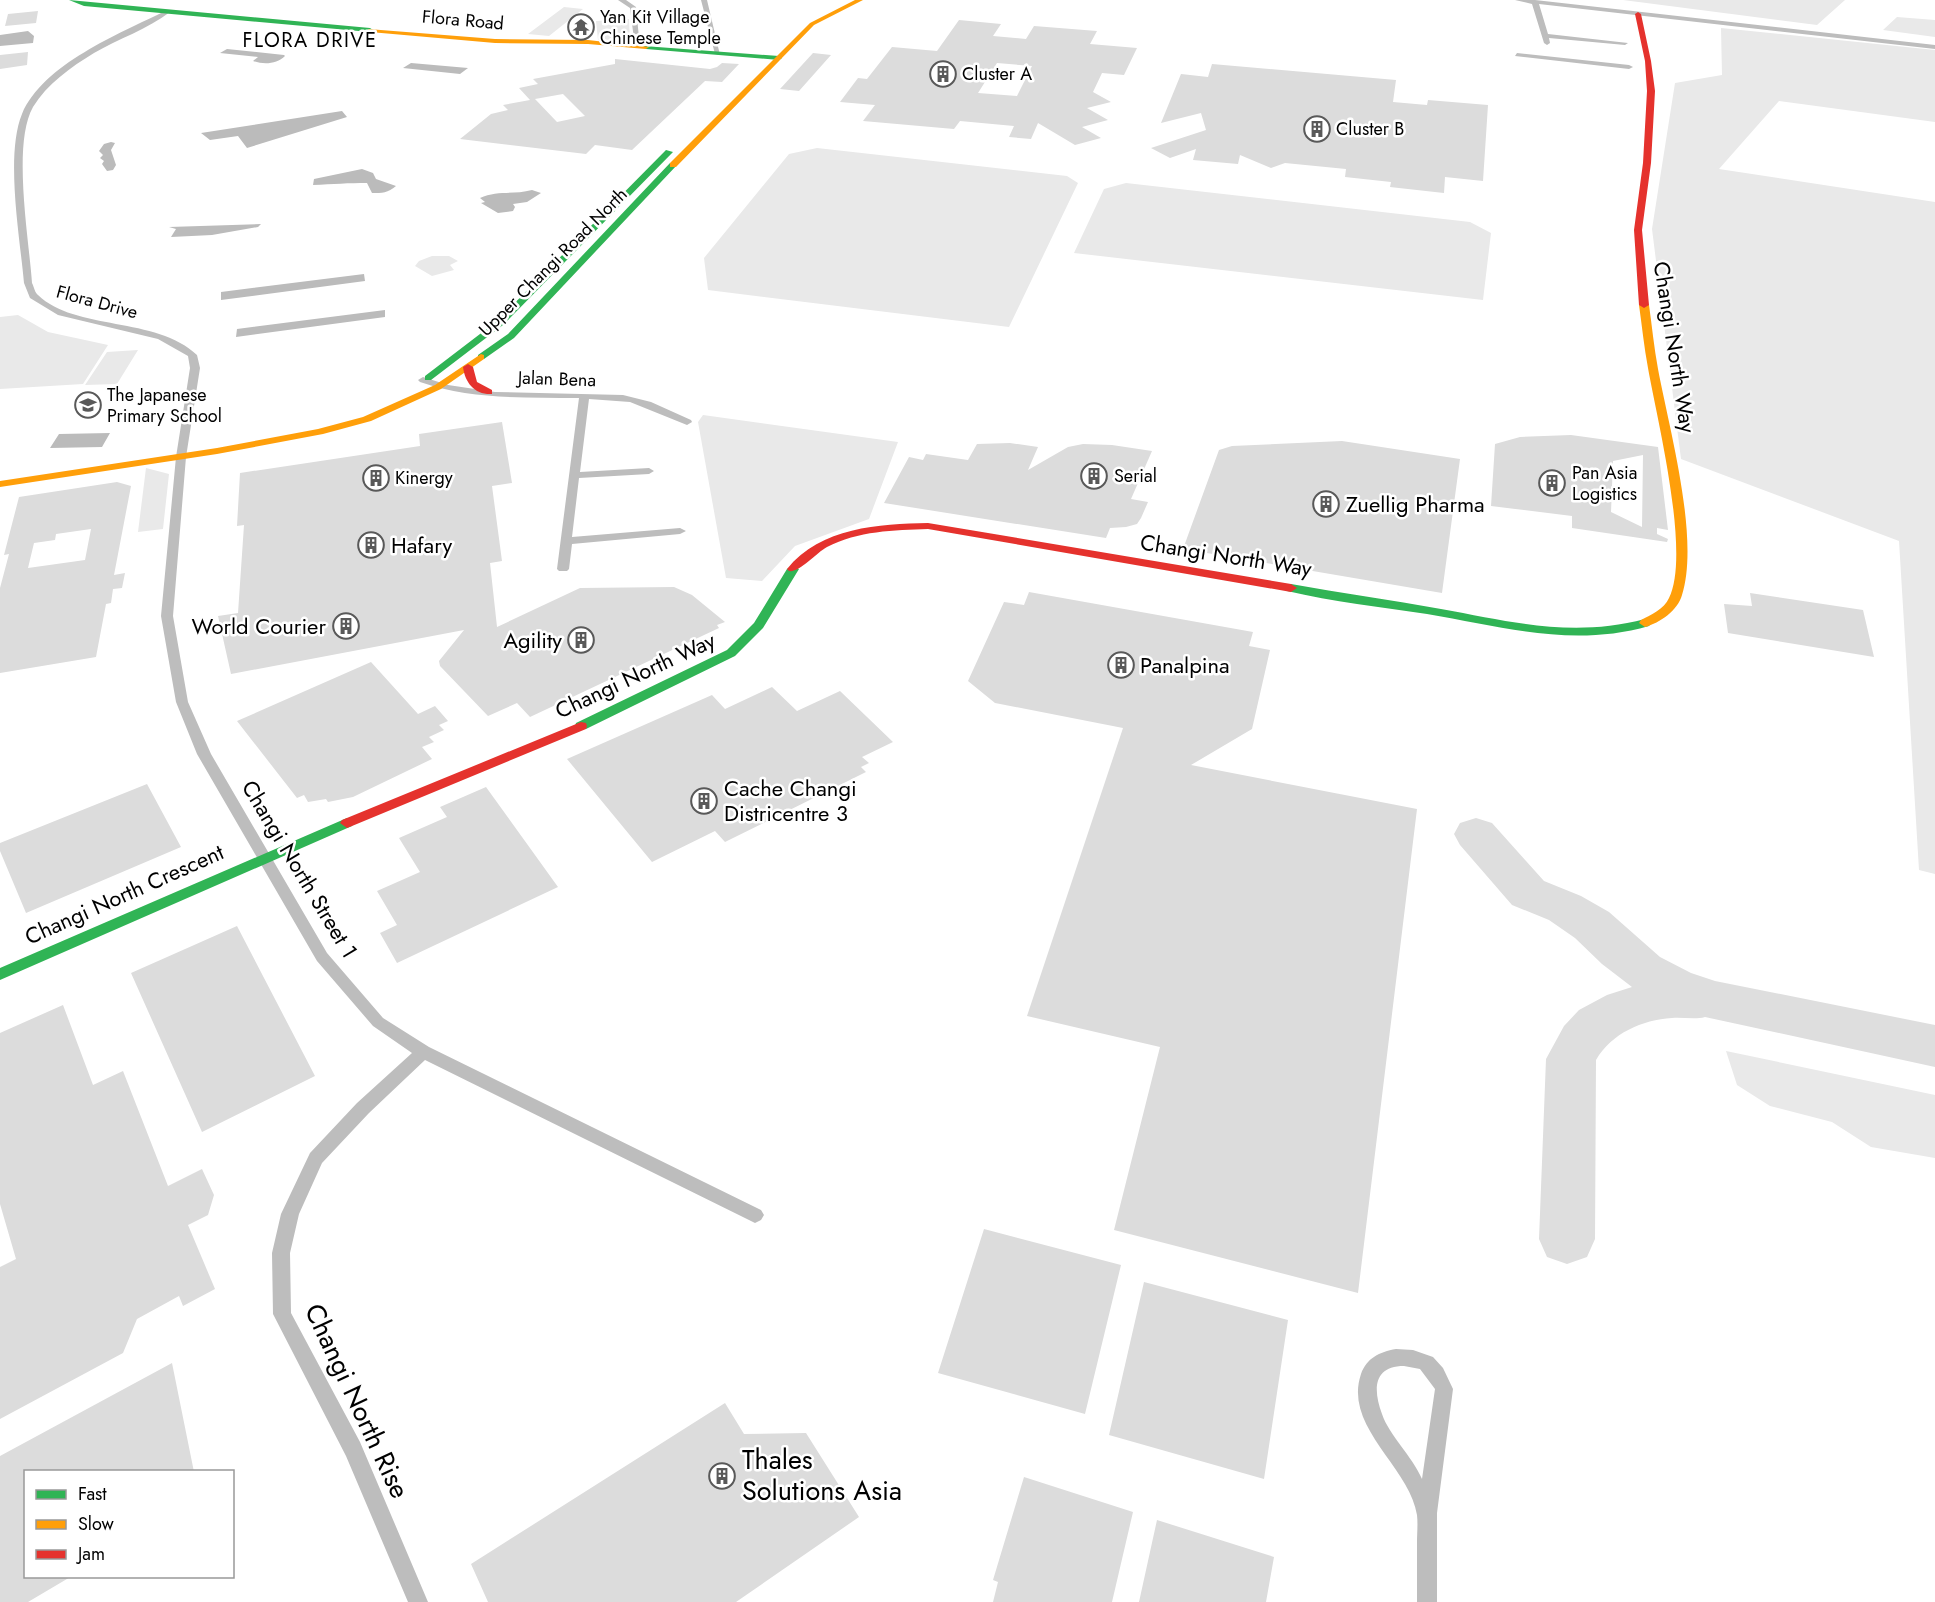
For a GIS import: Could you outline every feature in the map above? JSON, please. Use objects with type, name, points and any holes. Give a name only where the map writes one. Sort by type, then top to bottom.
[{"type":"street","name":"Flora Road","points":[[72,0],[84,4],[495,41],[588,42],[779,58]]},
{"type":"street","points":[[621,0],[633,7],[638,47]]},
{"type":"street","points":[[704,0],[717,54]]},
{"type":"street","name":"Upper Changi Road North","points":[[0,484],[182,451],[321,420],[367,406],[423,380],[472,347],[500,322],[763,57],[810,15],[842,0]]},
{"type":"street","name":"Upper Changi Road North","points":[[0,473],[279,440],[362,420],[416,399],[438,387],[511,336],[779,58],[824,16],[860,0]]},
{"type":"street","points":[[1518,0],[1935,47]]},
{"type":"street","points":[[1535,2],[1551,57]]},
{"type":"street","name":"Flora Drive","points":[[167,12],[82,58],[40,93],[26,114],[19,145],[18,165],[28,283],[33,296],[61,313],[161,337],[192,355],[195,368],[182,451]]},
{"type":"street","name":"Changi North Way","points":[[266,857],[622,707],[724,657],[755,633],[786,578],[801,560],[841,536],[867,529],[928,526],[1508,625],[1587,633],[1625,630],[1645,624],[1661,615],[1677,598],[1683,562],[1664,416],[1649,344],[1642,285],[1638,232],[1647,165],[1650,91],[1649,67],[1638,14]]},
{"type":"street","points":[[1545,36],[1625,43]]},
{"type":"street","points":[[1516,55],[1629,67]]},
{"type":"street","points":[[628,192],[651,190]]},
{"type":"street","points":[[468,367],[469,380],[478,388],[488,392]]},
{"type":"street","name":"Jalan Bena","points":[[423,380],[438,387],[488,392],[633,400],[687,422]]},
{"type":"street","points":[[563,569],[584,396]]},
{"type":"street","name":"Changi North Street 1","points":[[182,451],[167,616],[182,702],[201,749],[266,857],[322,957],[378,1022],[423,1052],[755,1215]]},
{"type":"street","points":[[576,475],[650,471]]},
{"type":"street","points":[[566,541],[680,531]]},
{"type":"street","name":"Changi North Crescent","points":[[0,974],[266,857]]},
{"type":"street","name":"Changi North Rise","points":[[418,1602],[353,1449],[282,1314],[281,1253],[290,1214],[316,1158],[363,1108],[423,1052]]},
{"type":"street","points":[[1427,1513],[1404,1464],[1373,1422],[1367,1390],[1369,1377],[1375,1365],[1386,1358],[1400,1356],[1426,1362],[1444,1389],[1427,1513],[1427,1602]]},
{"type":"shaded area","points":[[1623,0],[1845,0],[1817,25]]},
{"type":"shaded area","points":[[564,7],[583,9],[549,36],[528,34]]},
{"type":"shaded area","points":[[1897,17],[1935,20],[1935,37],[1883,30]]},
{"type":"shaded area","points":[[629,19],[630,41],[598,40],[596,21]]},
{"type":"shaded area","points":[[1721,28],[1935,50],[1935,122],[1779,101],[1719,169],[1935,202],[1935,874],[1919,870],[1899,541],[1681,459],[1652,229],[1675,83],[1722,75]]},
{"type":"shaded area","points":[[28,31],[34,36],[33,43],[0,46],[0,35]]},
{"type":"shaded area","points":[[227,49],[285,56],[274,62],[262,63],[253,61],[258,57],[220,53]]},
{"type":"shaded area","points":[[411,63],[468,68],[460,74],[403,68]]},
{"type":"shaded area","points":[[342,111],[347,117],[247,148],[238,136],[210,140],[201,133]]},
{"type":"shaded area","points":[[115,143],[111,150],[116,165],[113,170],[107,171],[102,164],[104,161],[100,158],[103,155],[99,151],[104,144]]},
{"type":"shaded area","points":[[817,148],[1067,176],[1078,183],[1009,327],[708,290],[704,258],[789,154]]},
{"type":"shaded area","points":[[362,169],[373,173],[376,179],[396,186],[385,192],[372,193],[367,183],[313,185],[314,179]]},
{"type":"shaded area","points":[[1126,183],[1470,222],[1491,233],[1483,300],[1074,253],[1104,189]]},
{"type":"shaded area","points":[[532,190],[541,193],[527,202],[513,204],[515,207],[513,211],[498,213],[481,203],[485,202],[480,198],[486,196]]},
{"type":"shaded area","points":[[261,224],[258,227],[212,235],[171,237],[176,229],[169,227]]},
{"type":"shaded area","points":[[432,256],[449,256],[458,261],[450,265],[454,270],[432,276],[415,266],[419,261]]},
{"type":"shaded area","points":[[364,274],[365,281],[221,300],[221,292]]},
{"type":"shaded area","points":[[385,310],[385,317],[236,337],[237,329]]},
{"type":"shaded area","points":[[18,315],[48,332],[108,345],[83,384],[0,389],[0,317]]},
{"type":"shaded area","points":[[138,350],[117,384],[85,385],[107,352]]},
{"type":"shaded area","points":[[703,415],[898,442],[869,519],[795,546],[762,581],[726,578],[698,422]]},
{"type":"shaded area","points":[[110,433],[102,447],[50,448],[59,434]]},
{"type":"shaded area","points":[[146,468],[169,474],[163,529],[138,532]]},
{"type":"shaded area","points":[[1726,1051],[1935,1095],[1935,1158],[1871,1147],[1832,1122],[1770,1106],[1737,1085]]},
{"type":"building","points":[[38,11],[36,23],[5,26],[8,14]]},
{"type":"building","name":"Cluster A","points":[[959,20],[1001,24],[993,36],[1026,39],[1034,26],[1097,31],[1090,44],[1137,48],[1124,75],[1102,73],[1093,92],[1111,102],[1087,108],[1108,120],[1082,127],[1101,138],[1075,145],[1038,123],[1031,139],[1009,137],[1014,126],[960,121],[954,129],[863,121],[875,105],[840,102],[858,78],[867,79],[892,47],[937,51]],"holes":[[[997,63],[1032,66],[1017,96],[978,93]]]},
{"type":"building","points":[[28,52],[27,65],[0,69],[0,55]]},
{"type":"building","points":[[813,53],[831,55],[799,91],[780,89]]},
{"type":"building","points":[[615,59],[710,69],[722,63],[739,64],[722,82],[705,81],[632,150],[595,145],[586,154],[460,139],[491,114],[508,110],[503,105],[530,100],[519,88],[538,84],[533,79],[615,64]],"holes":[[[563,94],[585,116],[557,122],[535,99]]]},
{"type":"building","name":"Cluster B","points":[[1212,64],[1396,80],[1393,102],[1427,105],[1428,100],[1488,105],[1483,181],[1445,177],[1444,193],[1390,187],[1391,182],[1345,177],[1346,169],[1285,163],[1271,168],[1240,155],[1238,164],[1193,160],[1196,149],[1170,158],[1151,148],[1206,130],[1201,113],[1161,123],[1181,74],[1208,77]]},
{"type":"building","points":[[502,422],[512,483],[492,486],[502,561],[490,563],[497,627],[580,588],[674,587],[692,595],[725,622],[717,625],[719,628],[530,717],[517,703],[488,716],[440,666],[439,661],[464,630],[231,674],[218,616],[238,613],[244,525],[237,526],[240,473],[420,446],[419,434]]},
{"type":"building","name":"Pan Asia Logistics","points":[[1571,435],[1658,447],[1668,530],[1657,528],[1657,534],[1668,539],[1667,542],[1572,528],[1572,516],[1491,506],[1495,444],[1520,437]],"holes":[[[1643,455],[1642,527],[1611,512],[1613,461]]]},
{"type":"building","name":"Zuellig Pharma","points":[[1342,441],[1460,459],[1442,593],[1183,549],[1219,450],[1232,446]]},
{"type":"building","points":[[1010,443],[1038,447],[1028,470],[1068,447],[1083,444],[1112,445],[1152,451],[1131,499],[1148,502],[1141,518],[1137,524],[1110,528],[1106,538],[884,503],[909,457],[923,460],[926,454],[968,460],[977,444]]},
{"type":"building","points":[[117,482],[131,486],[114,575],[125,573],[122,588],[113,589],[111,603],[106,604],[96,657],[0,673],[0,588],[9,554],[4,555],[19,497]],"holes":[[[91,529],[85,560],[28,568],[34,543],[55,540],[56,534]]]},
{"type":"building","points":[[1029,592],[1253,632],[1249,646],[1270,650],[1252,729],[1191,765],[1417,809],[1358,1293],[1114,1230],[1160,1047],[1027,1016],[1123,728],[995,703],[968,681],[1004,602],[1024,605]]},
{"type":"building","points":[[1750,593],[1863,610],[1874,657],[1728,633],[1724,604],[1752,606]]},
{"type":"building","points":[[371,662],[418,714],[435,706],[448,721],[439,725],[444,730],[429,737],[434,742],[422,747],[432,759],[353,797],[328,802],[326,799],[308,802],[304,795],[297,798],[237,721]]},
{"type":"building","name":"Cache Changi Districentre 3","points":[[772,687],[797,711],[840,691],[893,742],[862,757],[869,763],[861,767],[866,772],[725,842],[715,831],[652,862],[567,759],[712,695],[725,709]]},
{"type":"building","points":[[147,784],[181,847],[26,913],[0,851],[0,843]]},
{"type":"building","points":[[486,787],[558,887],[397,963],[380,933],[397,925],[377,891],[420,872],[399,838],[447,817],[440,807]]},
{"type":"building","points":[[237,926],[315,1076],[202,1132],[131,973]]},
{"type":"building","points":[[63,1005],[93,1085],[123,1071],[168,1186],[202,1169],[214,1195],[208,1215],[188,1225],[215,1289],[183,1306],[179,1296],[137,1319],[123,1353],[0,1419],[0,1267],[16,1259],[0,1204],[0,1033]]},
{"type":"building","points":[[984,1229],[1121,1265],[1085,1414],[938,1373]]},
{"type":"building","points":[[1144,1282],[1288,1320],[1264,1479],[1109,1435]]},
{"type":"building","points":[[172,1363],[194,1470],[24,1470],[24,1578],[69,1578],[28,1602],[0,1602],[0,1456]]},
{"type":"building","name":"Thales Solutions Asia","points":[[725,1403],[744,1434],[806,1433],[859,1517],[736,1602],[488,1602],[471,1564]]},
{"type":"building","points":[[1024,1477],[1133,1512],[1112,1602],[993,1602],[998,1582],[993,1580]]},
{"type":"building","points":[[1157,1520],[1274,1557],[1266,1602],[1139,1602]]},
{"type":"taxiway","points":[[1476,834],[1528,893],[1565,908],[1592,925],[1643,970],[1674,987],[1715,1001],[1935,1046]]},
{"type":"taxiway","points":[[1567,1239],[1571,1059],[1586,1035],[1610,1016],[1624,1009],[1670,998],[1701,999]]},
{"type":"traffic: fast","points":[[72,0],[84,4],[370,30]]},
{"type":"traffic: fast","points":[[646,47],[779,58]]},
{"type":"traffic: fast","points":[[428,378],[500,323],[669,152]]},
{"type":"traffic: fast","points":[[481,357],[511,336],[673,165]]},
{"type":"traffic: fast","points":[[581,726],[731,653],[759,625],[793,569]]},
{"type":"traffic: fast","points":[[1291,588],[1543,631],[1597,633],[1622,630],[1645,623]]},
{"type":"traffic: fast","points":[[0,974],[347,823]]},
{"type":"traffic: slow","points":[[673,165],[812,24],[860,0]]},
{"type":"traffic: slow","points":[[370,30],[495,41],[588,42],[646,47]]},
{"type":"traffic: slow","points":[[1644,305],[1675,485],[1681,549],[1681,576],[1676,597],[1667,609],[1645,623]]},
{"type":"traffic: slow","points":[[0,484],[217,451],[319,432],[367,419],[438,387],[481,357]]},
{"type":"traffic: jam","points":[[1638,14],[1648,61],[1651,91],[1647,163],[1638,230],[1644,305]]},
{"type":"traffic: jam","points":[[468,367],[473,383],[488,392]]},
{"type":"traffic: jam","points":[[793,569],[821,546],[855,533],[928,526],[1291,588]]},
{"type":"traffic: jam","points":[[347,823],[581,726]]},
{"type":"place","name":"Yan Kit Village Chinese Temple","points":[[581,27]]},
{"type":"place","name":"Cluster A","points":[[943,74]]},
{"type":"place","name":"Cluster B","points":[[1317,129]]},
{"type":"place","name":"The Japanese Primary School","points":[[88,405]]},
{"type":"place","name":"Serial","points":[[1094,476]]},
{"type":"place","name":"Kinergy","points":[[376,478]]},
{"type":"place","name":"Pan Asia Logistics","points":[[1552,483]]},
{"type":"place","name":"Zuellig Pharma","points":[[1326,504]]},
{"type":"place","name":"Hafary","points":[[371,545]]},
{"type":"place","name":"World Courier","points":[[346,626]]},
{"type":"place","name":"Agility","points":[[581,640]]},
{"type":"place","name":"Panalpina","points":[[1121,665]]},
{"type":"place","name":"Cache Changi Districentre 3","points":[[704,801]]},
{"type":"place","name":"Thales Solutions Asia","points":[[722,1476]]},
{"type":"district","name":"FLORA DRIVE","points":[[310,40]]}]
